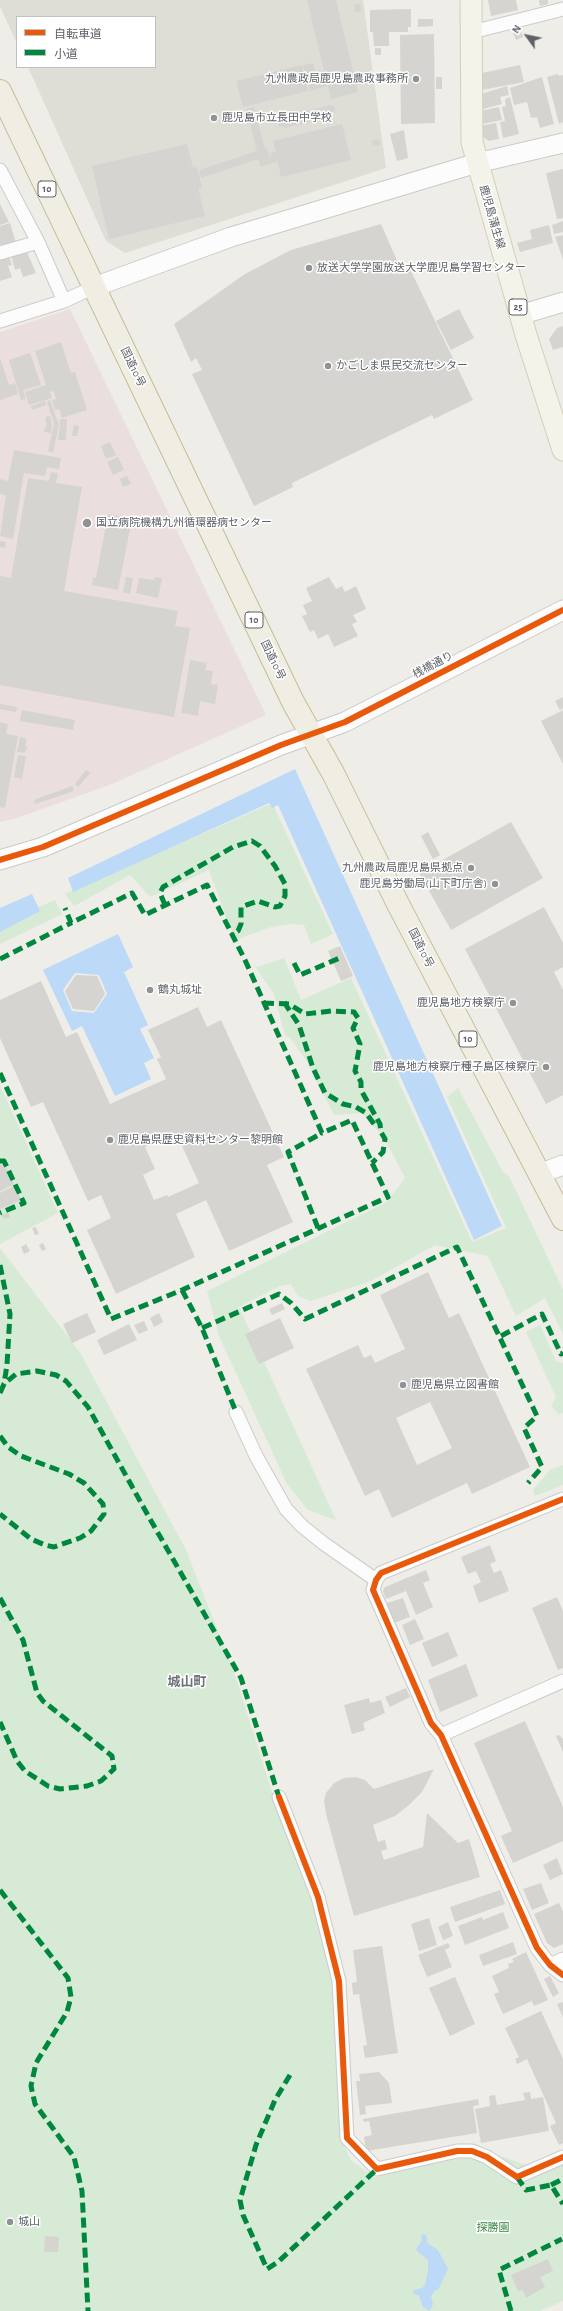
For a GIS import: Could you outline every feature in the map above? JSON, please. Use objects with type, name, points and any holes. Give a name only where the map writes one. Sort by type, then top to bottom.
[{"type":"highway","name":"国道10号","points":[[0,91],[286,686],[563,1219]]},
{"type":"main road","name":"鹿児島蒲生線","points":[[471,0],[472,142],[520,315],[563,450]]},
{"type":"street","points":[[472,32],[563,9]]},
{"type":"street","points":[[0,321],[64,301],[94,287],[231,237],[477,164],[563,143]]},
{"type":"street","points":[[0,170],[38,242],[64,301]]},
{"type":"street","points":[[0,253],[38,242]]},
{"type":"street","points":[[520,315],[563,302]]},
{"type":"street","name":"桟橋通り","points":[[0,860],[43,847],[281,745],[355,718],[470,656],[563,610]]},
{"type":"street","points":[[539,1174],[563,1165]]},
{"type":"street","points":[[236,1412],[256,1456],[286,1509],[312,1534],[376,1580]]},
{"type":"street","points":[[563,1499],[382,1573],[376,1580],[373,1590],[431,1723],[441,1735],[537,1948],[550,1965],[563,1974]]},
{"type":"street","points":[[441,1735],[563,1681]]},
{"type":"street","points":[[279,1797],[318,1898],[340,1981],[347,2138],[377,2169],[457,2151],[472,2151],[487,2157],[517,2177],[563,2157]]},
{"type":"street","points":[[550,1965],[563,1959]]},
{"type":"shaded area","name":"鹿児島市立長田中学校","points":[[0,0],[363,0],[386,168],[125,253],[106,241],[28,68],[156,68],[156,16],[16,16],[16,42],[0,6]]},
{"type":"shaded area","name":"国立病院機構九州循環器病センター","points":[[70,309],[266,715],[112,784],[17,818],[0,822],[0,332]]},
{"type":"green space","points":[[268,805],[274,807],[333,934],[311,944],[304,925],[291,924],[271,927],[235,940],[209,870],[150,897],[130,875],[74,906],[65,894]]},
{"type":"green space","points":[[55,900],[62,914],[0,944],[0,924]]},
{"type":"green space","points":[[284,958],[301,1000],[351,978],[472,1242],[506,1228],[447,1097],[458,1088],[503,1172],[509,1176],[563,1290],[563,1334],[545,1298],[516,1316],[488,1256],[435,1245],[371,1281],[311,1301],[298,1296],[291,1284],[280,1286],[239,1307],[336,1520],[308,1510],[287,1484],[219,1336],[207,1291],[387,1202],[405,1178],[385,1139],[362,1113],[334,1115],[306,1060],[291,1039],[285,1035],[274,994],[254,965],[258,967]]},
{"type":"green space","points":[[0,1085],[58,1213],[0,1244]]},
{"type":"green space","name":"探勝園","points":[[0,1248],[81,1354],[186,1550],[233,1669],[280,1817],[310,1897],[333,1982],[345,2148],[351,2160],[375,2178],[473,2146],[525,2165],[563,2152],[563,2301],[540,2311],[0,2311]]},
{"type":"green space","points":[[540,1325],[556,1361],[563,1363],[563,1413],[559,1415],[551,1406],[556,1397],[526,1332]]},
{"type":"green space","points":[[563,1465],[563,1485],[535,1496],[533,1490],[550,1470]]},
{"type":"water","points":[[295,769],[502,1226],[474,1240],[278,805],[272,808],[269,803],[73,892],[68,878]]},
{"type":"water","points":[[32,894],[40,911],[0,932],[0,908]]},
{"type":"water","points":[[118,934],[133,967],[124,972],[148,1025],[140,1029],[154,1058],[144,1063],[151,1079],[115,1096],[82,1026],[72,1031],[43,970]],"holes":[[[75,973],[99,975],[107,994],[94,1013],[72,1011],[63,990]]]},
{"type":"water","points":[[423,2233],[427,2237],[427,2243],[438,2250],[448,2269],[438,2290],[435,2290],[431,2296],[433,2304],[430,2311],[423,2307],[419,2296],[414,2294],[413,2290],[422,2288],[425,2285],[428,2271],[428,2260],[416,2250],[422,2240],[421,2237]]},
{"type":"building","points":[[307,0],[336,0],[358,92],[331,99]]},
{"type":"building","points":[[488,0],[516,0],[518,10],[491,16]]},
{"type":"building","points":[[539,0],[548,0],[548,4],[540,6]]},
{"type":"building","points":[[360,4],[361,11],[355,12],[354,5]]},
{"type":"building","points":[[411,9],[411,27],[408,27],[408,32],[389,32],[389,46],[374,46],[373,32],[370,32],[370,10]]},
{"type":"building","points":[[418,19],[433,19],[433,26],[418,27]]},
{"type":"building","points":[[521,31],[523,37],[516,40],[513,33]]},
{"type":"building","points":[[434,34],[435,123],[401,124],[400,35]]},
{"type":"building","points":[[375,48],[381,48],[381,55],[375,55]]},
{"type":"building","points":[[313,63],[317,78],[307,81],[303,65]]},
{"type":"building","points":[[302,65],[308,91],[243,107],[236,81]]},
{"type":"building","points":[[520,65],[524,82],[482,90],[482,73]]},
{"type":"building","points":[[558,74],[559,76],[563,75],[563,122],[559,124],[547,77]]},
{"type":"building","points":[[436,77],[442,77],[442,89],[436,89]]},
{"type":"building","points":[[542,77],[554,124],[540,128],[537,117],[531,118],[527,102],[514,105],[510,88]]},
{"type":"building","points":[[325,78],[327,86],[310,91],[308,82]]},
{"type":"building","points":[[507,86],[509,95],[500,97],[502,104],[483,109],[481,94]]},
{"type":"building","points":[[510,97],[519,134],[503,138],[500,122],[505,121],[502,107],[506,106],[505,99]]},
{"type":"building","points":[[330,105],[334,106],[335,111],[332,112],[333,117],[284,128],[283,126],[279,127],[277,120],[282,119],[281,117]]},
{"type":"building","points":[[254,107],[265,149],[267,148],[272,163],[261,167],[258,159],[201,178],[199,170],[257,151],[246,109]]},
{"type":"building","points":[[499,107],[502,120],[482,124],[481,111]]},
{"type":"building","points":[[496,123],[499,139],[489,141],[483,137],[480,126]]},
{"type":"building","points":[[342,124],[351,160],[281,177],[278,162],[272,163],[270,153],[276,152],[273,141]]},
{"type":"building","points":[[404,130],[408,158],[397,161],[390,134]]},
{"type":"building","points":[[379,139],[380,145],[373,146],[372,141]]},
{"type":"building","points":[[187,144],[193,168],[197,167],[202,188],[198,188],[205,216],[109,239],[92,166]]},
{"type":"building","points":[[563,169],[563,218],[557,219],[546,173]]},
{"type":"building","points":[[0,204],[9,222],[0,225]]},
{"type":"building","points":[[563,221],[563,232],[554,234],[552,225]]},
{"type":"building","points":[[10,223],[16,243],[0,248],[0,226]]},
{"type":"building","name":"かごしま県民交流センター","points":[[381,224],[398,263],[395,265],[399,274],[410,269],[473,400],[434,419],[432,415],[292,483],[293,487],[254,506],[192,374],[202,370],[196,358],[191,362],[174,324],[245,274],[291,250]]},
{"type":"building","points":[[549,225],[553,243],[520,252],[517,243],[532,239],[530,230]]},
{"type":"building","points":[[563,235],[563,259],[555,237]]},
{"type":"building","points":[[26,250],[36,273],[23,277],[20,268],[15,270],[11,255]]},
{"type":"building","points":[[9,256],[12,265],[8,266],[12,277],[0,281],[0,259]]},
{"type":"building","points":[[459,309],[474,338],[451,350],[436,321]]},
{"type":"building","points":[[563,326],[563,347],[553,350],[549,339],[557,328]]},
{"type":"building","points":[[61,342],[71,373],[75,372],[87,410],[62,418],[59,409],[55,410],[52,400],[56,399],[54,391],[50,392],[52,398],[29,405],[25,392],[46,385],[35,351]]},
{"type":"building","points":[[30,353],[41,385],[23,390],[26,399],[21,400],[9,360]]},
{"type":"building","points":[[0,358],[9,385],[15,383],[18,394],[0,400]]},
{"type":"building","points":[[50,400],[59,425],[53,453],[48,451],[54,424],[47,402]]},
{"type":"building","points":[[45,401],[46,405],[32,410],[31,406]]},
{"type":"building","points":[[50,416],[52,425],[51,433],[44,432],[45,427],[47,427],[45,417]]},
{"type":"building","points":[[62,419],[67,419],[66,440],[58,440],[60,425],[59,421]]},
{"type":"building","points":[[74,425],[79,426],[77,436],[72,436]]},
{"type":"building","points":[[110,442],[116,455],[106,459],[101,446]]},
{"type":"building","points":[[14,450],[61,458],[59,469],[47,467],[45,476],[24,473],[13,539],[0,536],[6,495],[0,494],[0,479],[8,481]]},
{"type":"building","points":[[118,457],[124,470],[113,475],[107,462]]},
{"type":"building","points":[[51,472],[58,473],[56,483],[82,487],[64,591],[178,611],[175,626],[190,628],[174,717],[0,685],[0,576],[11,578],[28,478],[49,481]]},
{"type":"building","points":[[127,476],[131,484],[123,487],[120,479]]},
{"type":"building","points":[[108,514],[132,519],[118,590],[92,585],[93,578],[96,578]]},
{"type":"building","points":[[0,541],[6,542],[5,548],[0,547]]},
{"type":"building","points":[[126,577],[133,578],[130,594],[123,592]]},
{"type":"building","points":[[155,577],[162,578],[158,598],[136,593],[139,578],[154,580]]},
{"type":"building","points":[[329,577],[336,589],[342,586],[345,592],[356,586],[366,609],[353,615],[357,622],[352,624],[358,636],[334,647],[328,634],[318,639],[314,630],[310,632],[302,616],[307,614],[303,605],[312,601],[306,588]]},
{"type":"building","points":[[190,660],[207,663],[205,670],[213,671],[211,684],[218,685],[215,704],[200,701],[198,716],[181,713]]},
{"type":"building","points":[[563,697],[563,708],[560,710],[555,701]]},
{"type":"building","points":[[0,704],[17,707],[16,712],[0,709]]},
{"type":"building","points":[[22,710],[75,720],[73,730],[20,721]]},
{"type":"building","points":[[563,710],[563,764],[541,721]]},
{"type":"building","points":[[0,722],[8,724],[6,734],[18,736],[5,808],[0,807]]},
{"type":"building","points":[[20,737],[27,739],[25,746],[28,747],[24,753],[17,752]]},
{"type":"building","points":[[18,755],[26,756],[22,779],[14,777]]},
{"type":"building","points":[[86,770],[90,773],[78,787],[75,784]]},
{"type":"building","points":[[72,786],[74,791],[35,804],[34,800]]},
{"type":"building","points":[[511,822],[543,878],[451,930],[419,873]]},
{"type":"building","points":[[428,832],[440,855],[433,859],[421,836]]},
{"type":"building","points":[[544,907],[563,943],[563,967],[554,972],[563,990],[563,1095],[546,1104],[465,949]]},
{"type":"building","points":[[340,946],[353,976],[341,981],[328,951]]},
{"type":"building","points":[[76,975],[97,976],[105,994],[94,1011],[73,1009],[65,991]]},
{"type":"building","name":"鹿児島県歴史資料センター黎明館","points":[[41,981],[66,1037],[77,1032],[110,1104],[166,1079],[157,1059],[161,1057],[148,1030],[198,1007],[207,1027],[221,1020],[284,1157],[267,1165],[293,1222],[229,1251],[206,1200],[176,1214],[195,1257],[116,1294],[87,1230],[111,1218],[101,1195],[88,1201],[43,1102],[31,1107],[0,1038],[0,1000]],"holes":[[[176,1133],[199,1183],[168,1197],[167,1195],[154,1200],[143,1175],[155,1169],[145,1147]]]},
{"type":"building","points":[[4,1163],[14,1184],[0,1191],[0,1165]]},
{"type":"building","points":[[15,1186],[21,1200],[0,1209],[0,1193]]},
{"type":"building","points":[[8,1213],[10,1217],[4,1219],[2,1215]]},
{"type":"building","points":[[36,1227],[39,1234],[35,1235],[32,1228]]},
{"type":"building","points":[[43,1243],[46,1249],[42,1251],[39,1245]]},
{"type":"building","points":[[26,1244],[30,1251],[24,1254],[21,1247]]},
{"type":"building","name":"鹿児島県立図書館","points":[[428,1272],[449,1318],[459,1313],[530,1467],[472,1494],[467,1483],[392,1518],[379,1489],[365,1496],[306,1369],[358,1345],[364,1358],[371,1355],[375,1363],[405,1349],[380,1295]],"holes":[[[430,1402],[452,1448],[417,1465],[396,1418]]]},
{"type":"building","points":[[282,1303],[285,1309],[272,1315],[269,1309]]},
{"type":"building","points":[[87,1313],[96,1332],[72,1343],[63,1324]]},
{"type":"building","points":[[159,1313],[163,1322],[154,1327],[150,1318]]},
{"type":"building","points":[[280,1318],[294,1348],[259,1364],[245,1334]]},
{"type":"building","points":[[144,1321],[148,1330],[139,1334],[134,1325]]},
{"type":"building","points":[[129,1324],[137,1340],[104,1355],[97,1340]]},
{"type":"building","points":[[490,1545],[496,1561],[490,1564],[494,1573],[501,1570],[509,1591],[479,1603],[473,1586],[481,1582],[476,1571],[468,1574],[461,1557]]},
{"type":"building","points":[[426,1570],[430,1580],[423,1583],[433,1607],[416,1615],[406,1591],[386,1599],[383,1591],[385,1587]]},
{"type":"building","points":[[557,1597],[563,1611],[563,1668],[558,1670],[532,1608]]},
{"type":"building","points":[[403,1598],[410,1617],[394,1623],[387,1603]]},
{"type":"building","points":[[415,1619],[424,1639],[410,1645],[402,1625]]},
{"type":"building","points":[[448,1632],[458,1656],[432,1667],[422,1643]]},
{"type":"building","points":[[466,1664],[478,1696],[440,1712],[428,1680]]},
{"type":"building","points":[[406,1688],[410,1697],[390,1707],[385,1697]]},
{"type":"building","points":[[369,1698],[370,1703],[381,1700],[385,1713],[363,1723],[365,1730],[352,1734],[344,1705]]},
{"type":"building","points":[[525,1721],[563,1807],[563,1841],[513,1863],[501,1836],[512,1831],[474,1743]]},
{"type":"building","points":[[559,1735],[563,1739],[563,1752],[556,1736]]},
{"type":"building","points":[[434,1769],[422,1792],[409,1805],[395,1816],[373,1825],[378,1842],[385,1840],[387,1849],[381,1851],[384,1860],[423,1847],[427,1813],[458,1843],[469,1839],[480,1877],[354,1916],[326,1814],[324,1801],[326,1793],[334,1783],[344,1778],[356,1777],[365,1780],[374,1789]]},
{"type":"building","points":[[557,1858],[563,1874],[550,1880],[543,1865]]},
{"type":"building","points":[[541,1883],[549,1903],[532,1910],[523,1889]]},
{"type":"building","points":[[500,1890],[505,1904],[455,1922],[450,1907]]},
{"type":"building","points":[[559,1903],[563,1912],[563,1944],[554,1948],[547,1943],[534,1914]]},
{"type":"building","points":[[503,1912],[509,1928],[465,1945],[458,1926],[482,1917],[483,1920]]},
{"type":"building","points":[[429,1918],[437,1945],[419,1951],[411,1924]]},
{"type":"building","points":[[448,1922],[453,1936],[443,1940],[438,1927]]},
{"type":"building","points":[[513,1942],[517,1954],[483,1966],[479,1955]]},
{"type":"building","points":[[448,1943],[450,1947],[445,1950],[452,1967],[427,1977],[418,1955]]},
{"type":"building","points":[[382,1946],[398,2053],[365,2058],[363,2046],[367,2045],[359,1994],[353,1995],[352,1983],[357,1982],[353,1950]]},
{"type":"building","points":[[526,1952],[548,2000],[534,2006],[532,2001],[503,2014],[494,1994],[499,1992],[492,1976],[509,1968],[508,1964],[514,1962],[512,1959]]},
{"type":"building","points":[[550,1976],[559,1993],[553,1997],[544,1979]]},
{"type":"building","points":[[455,1977],[475,2024],[450,2036],[429,1988]]},
{"type":"building","points":[[563,2002],[563,2017],[557,2004]]},
{"type":"building","points":[[541,2011],[563,2059],[563,2143],[559,2145],[550,2126],[556,2123],[527,2059],[517,2064],[515,2059],[519,2057],[505,2028]]},
{"type":"building","points":[[379,2072],[389,2083],[392,2103],[365,2106],[366,2114],[360,2115],[356,2081],[360,2081],[359,2074]]},
{"type":"building","points":[[530,2092],[531,2099],[543,2097],[549,2131],[481,2143],[475,2109],[490,2106],[489,2096],[495,2095],[497,2105],[525,2100],[523,2093]]},
{"type":"building","points":[[478,2099],[479,2105],[473,2106],[477,2133],[366,2151],[364,2137],[372,2135],[369,2121],[364,2122],[363,2119]]},
{"type":"building","points":[[45,2236],[59,2237],[58,2252],[44,2252]]},
{"type":"building","points":[[548,2259],[553,2271],[540,2277],[545,2287],[526,2298],[523,2290],[518,2291],[511,2275]]},
{"type":"marked path","points":[[165,905],[160,893],[163,887],[233,847],[252,841],[260,846],[275,866],[285,884],[285,896],[280,906],[275,907],[258,901],[241,907],[241,924],[238,931],[232,935]]},
{"type":"marked path","points":[[0,1073],[111,1319],[182,1290],[388,1197],[352,1120],[322,1133],[245,960],[207,885],[145,915],[132,893],[71,923],[65,908]]},
{"type":"marked path","points":[[0,959],[71,923]]},
{"type":"marked path","points":[[294,963],[300,975],[342,957]]},
{"type":"marked path","points":[[284,1002],[299,1025],[313,1068],[325,1093],[343,1104],[356,1107],[366,1113],[374,1124]]},
{"type":"marked path","points":[[264,1003],[289,1004],[305,1014],[331,1011],[354,1012],[358,1018],[353,1028],[360,1044],[355,1071],[361,1082],[361,1090],[380,1124],[381,1132],[385,1139],[383,1152],[372,1163]]},
{"type":"marked path","points":[[318,1228],[288,1152],[322,1133]]},
{"type":"marked path","points":[[0,1161],[4,1161],[24,1203],[0,1213]]},
{"type":"marked path","points":[[202,1328],[279,1294],[291,1303],[305,1319],[457,1247],[537,1416],[524,1428],[542,1467],[528,1483]]},
{"type":"marked path","points":[[0,1265],[10,1314],[7,1365],[4,1384]]},
{"type":"marked path","points":[[182,1290],[202,1328],[236,1412]]},
{"type":"marked path","points":[[501,1336],[542,1314],[561,1354],[563,1353]]},
{"type":"marked path","points":[[0,1393],[4,1384],[16,1374],[37,1371],[56,1375],[66,1381],[88,1407],[241,1678],[279,1797]]},
{"type":"marked path","points":[[0,1436],[8,1447],[21,1456],[69,1474],[84,1483],[103,1504],[104,1514],[91,1531],[80,1538],[54,1547],[31,1539],[0,1514]]},
{"type":"marked path","points":[[0,1598],[23,1640],[37,1693],[43,1701],[112,1756],[114,1769],[101,1781],[87,1786],[60,1789],[48,1786],[25,1771],[17,1761],[0,1722]]},
{"type":"marked path","points":[[0,1890],[68,1978],[71,1997],[67,2012],[36,2063],[31,2086],[35,2104],[74,2157],[82,2191],[88,2311]]},
{"type":"marked path","points":[[290,2075],[275,2100],[256,2145],[240,2200],[243,2215],[267,2269],[278,2262],[377,2169]]},
{"type":"marked path","points":[[517,2177],[526,2190],[551,2185],[563,2204]]},
{"type":"marked path","points":[[551,2185],[563,2179]]},
{"type":"marked path","points":[[511,2311],[499,2270],[562,2239]]},
{"type":"cycle path","points":[[0,860],[43,847],[281,745],[345,722],[563,610]]},
{"type":"cycle path","points":[[563,1499],[381,1573],[376,1580],[373,1590],[431,1723],[441,1735],[537,1948],[550,1965],[563,1975]]},
{"type":"cycle path","points":[[279,1797],[318,1897],[339,1981],[347,2138],[377,2169],[457,2151],[472,2151],[487,2157],[517,2177],[563,2157]]},
{"type":"place","name":"九州農政局鹿児島農政事務所","points":[[416,79]]},
{"type":"place","name":"鹿児島市立長田中学校","points":[[214,118]]},
{"type":"place","name":"放送大学学園放送大学鹿児島学習センター","points":[[309,268]]},
{"type":"place","name":"かごしま県民交流センター","points":[[328,366]]},
{"type":"place","name":"国立病院機構九州循環器病センター","points":[[87,523]]},
{"type":"place","name":"九州農政局鹿児島県拠点","points":[[471,868]]},
{"type":"place","name":"鹿児島労働局(山下町庁舎)","points":[[495,884]]},
{"type":"place","name":"鶴丸城址","points":[[150,990]]},
{"type":"place","name":"鹿児島地方検察庁","points":[[513,1003]]},
{"type":"place","name":"鹿児島地方検察庁種子島区検察庁","points":[[546,1067]]},
{"type":"place","name":"鹿児島県歴史資料センター黎明館","points":[[110,1140]]},
{"type":"place","name":"鹿児島県立図書館","points":[[403,1385]]},
{"type":"place","name":"城山","points":[[10,2222]]},
{"type":"district","name":"城山町","points":[[187,1682]]}]
